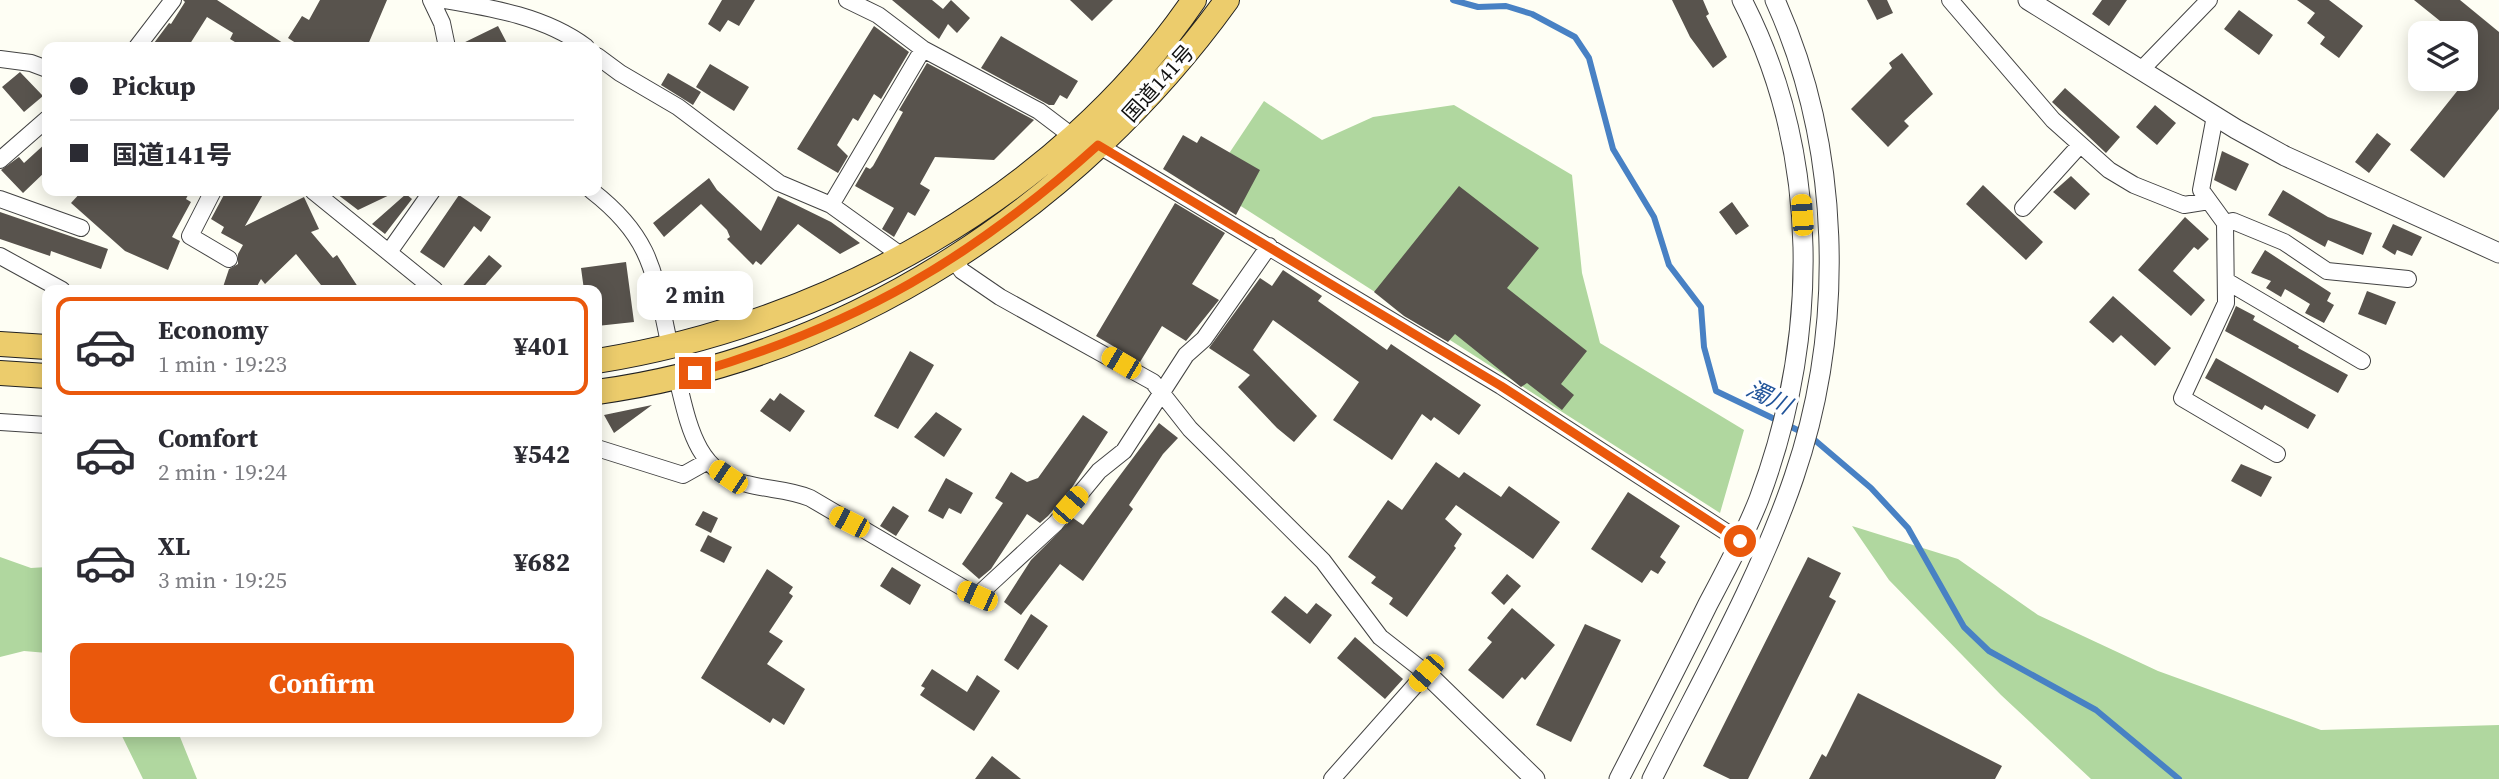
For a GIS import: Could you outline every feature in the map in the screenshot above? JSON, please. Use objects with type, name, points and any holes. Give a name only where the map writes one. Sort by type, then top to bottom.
[{"type":"highway","name":"国道141号","points":[[602,359],[696,341],[816,298],[902,256],[989,202],[1072,136],[1118,91],[1194,0]]},
{"type":"highway","name":"国道141号","points":[[602,391],[677,378],[807,335],[864,309],[954,260],[1051,189],[1098,145],[1159,86],[1227,0]]},
{"type":"highway","points":[[0,344],[42,347]]},
{"type":"highway","points":[[0,373],[42,376]]},
{"type":"street","points":[[141,42],[173,0]]},
{"type":"street","points":[[431,0],[442,23],[446,42]]},
{"type":"street","points":[[445,0],[494,9],[551,27],[577,42]]},
{"type":"street","points":[[848,0],[878,15],[923,49],[1039,110],[1072,136]]},
{"type":"street","points":[[1619,779],[1740,541],[1771,464],[1791,396],[1802,317],[1805,264],[1800,191],[1773,78],[1742,0]]},
{"type":"street","points":[[1653,779],[1763,554],[1794,476],[1813,407],[1828,317],[1829,258],[1824,184],[1800,64],[1775,0]]},
{"type":"street","points":[[1950,0],[2053,120],[2109,170],[2134,185],[2184,205],[2209,201]]},
{"type":"street","points":[[2028,0],[2215,116],[2320,173],[2499,253]]},
{"type":"street","points":[[2142,69],[2208,0]]},
{"type":"street","points":[[831,205],[923,49]]},
{"type":"street","points":[[0,59],[31,62],[42,67]]},
{"type":"street","points":[[602,60],[678,107],[779,183],[831,205],[902,256]]},
{"type":"street","points":[[2215,116],[2201,190],[2225,223],[2228,282],[2226,303],[2182,398],[2277,454]]},
{"type":"street","points":[[0,160],[42,123]]},
{"type":"street","points":[[1098,145],[1128,166],[1269,246],[1501,386],[1740,541]]},
{"type":"street","points":[[2023,208],[2080,145]]},
{"type":"street","points":[[210,196],[190,236],[229,259]]},
{"type":"street","points":[[319,196],[429,285]]},
{"type":"street","points":[[389,252],[428,196]]},
{"type":"street","points":[[598,196],[630,224],[650,261],[670,347]]},
{"type":"street","points":[[0,199],[81,228]]},
{"type":"street","points":[[2225,223],[2233,221],[2284,242],[2336,274],[2408,279]]},
{"type":"street","points":[[677,378],[692,438],[708,461],[728,477],[746,484],[789,489],[810,498],[977,596],[1056,523],[1099,471],[1124,451],[1186,355],[1204,339],[1269,246]]},
{"type":"street","points":[[0,256],[53,285]]},
{"type":"street","points":[[954,260],[962,271],[1000,297],[1140,374],[1163,393],[1172,410],[1190,429],[1323,561],[1380,637],[1426,673],[1535,779]]},
{"type":"street","points":[[2228,282],[2362,361]]},
{"type":"street","points":[[0,422],[42,425]]},
{"type":"street","points":[[602,450],[683,475],[708,461]]},
{"type":"street","points":[[1332,779],[1426,673]]},
{"type":"green space","points":[[1264,101],[1322,140],[1373,117],[1454,105],[1572,175],[1582,273],[1600,343],[1744,430],[1720,513],[1208,185]]},
{"type":"green space","points":[[1852,526],[1958,559],[2038,615],[2158,671],[2321,730],[2499,725],[2499,779],[2091,779],[2001,695],[1889,580]]},
{"type":"green space","points":[[0,557],[31,568],[42,567],[42,653],[24,651],[0,657]]},
{"type":"green space","points":[[122,737],[180,737],[197,779],[143,779]]},
{"type":"building","points":[[183,0],[217,0],[281,42],[235,42],[230,39],[233,33],[207,17],[191,42],[155,42],[169,23],[171,24],[185,2]]},
{"type":"building","points":[[320,0],[387,0],[369,42],[294,42],[288,38],[302,16],[309,20]]},
{"type":"building","points":[[722,0],[755,0],[739,26],[728,20],[720,32],[708,24]]},
{"type":"building","points":[[892,0],[932,0],[943,9],[951,0],[970,18],[957,33],[948,24],[939,39]]},
{"type":"building","points":[[1070,0],[1113,0],[1092,21]]},
{"type":"building","points":[[1672,0],[1703,0],[1709,14],[1706,16],[1727,57],[1713,68],[1690,37]]},
{"type":"building","points":[[1867,0],[1887,0],[1893,13],[1877,20]]},
{"type":"building","points":[[2102,0],[2127,0],[2109,26],[2092,14]]},
{"type":"building","points":[[2297,0],[2329,0],[2363,26],[2339,58],[2320,44],[2325,37],[2307,23],[2315,13]]},
{"type":"building","points":[[2414,0],[2460,0],[2499,32],[2499,109],[2444,178],[2410,150],[2457,91],[2478,91],[2478,21],[2440,21]]},
{"type":"building","points":[[2239,10],[2273,35],[2259,55],[2224,29]]},
{"type":"building","points":[[498,26],[506,42],[465,42]]},
{"type":"building","points":[[874,26],[909,52],[881,99],[874,94],[858,121],[853,118],[837,145],[848,156],[838,173],[797,149]]},
{"type":"building","points":[[1001,36],[1078,81],[1067,99],[1060,95],[1054,105],[1049,105],[981,68]]},
{"type":"building","points":[[1902,53],[1933,94],[1904,121],[1909,126],[1888,147],[1851,109],[1892,68],[1889,63]]},
{"type":"building","points":[[927,63],[1034,120],[994,160],[935,157],[920,184],[930,190],[915,216],[908,212],[894,237],[882,229],[894,208],[855,186],[866,167],[870,169],[873,166],[903,112],[899,110]]},
{"type":"building","points":[[710,64],[749,87],[734,111],[696,87]]},
{"type":"building","points":[[20,72],[42,97],[24,112],[2,87]]},
{"type":"building","points":[[668,73],[701,92],[693,105],[661,85]]},
{"type":"building","points":[[2065,88],[2120,137],[2106,153],[2052,102]]},
{"type":"building","points":[[2155,105],[2176,123],[2157,145],[2136,127]]},
{"type":"building","points":[[2377,133],[2391,144],[2369,173],[2355,162]]},
{"type":"building","points":[[1183,135],[1197,143],[1201,136],[1260,170],[1236,215],[1163,169]]},
{"type":"building","points":[[42,147],[42,175],[23,193],[1,170],[19,157],[24,163]]},
{"type":"building","points":[[2222,151],[2249,164],[2236,191],[2214,180]]},
{"type":"building","points":[[2071,176],[2090,194],[2075,210],[2053,192]]},
{"type":"building","points":[[709,178],[717,190],[761,231],[778,196],[831,222],[860,243],[840,254],[798,224],[761,265],[756,261],[753,265],[727,239],[730,237],[727,230],[701,204],[664,237],[653,223]]},
{"type":"building","points":[[1983,185],[2043,242],[2026,260],[1966,204]]},
{"type":"building","points":[[1459,186],[1539,248],[1507,288],[1587,351],[1561,384],[1574,395],[1562,410],[1527,383],[1521,387],[1455,334],[1448,342],[1404,316],[1374,292]]},
{"type":"building","points":[[2283,190],[2328,217],[2372,233],[2363,255],[2328,240],[2325,247],[2268,215]]},
{"type":"building","points":[[77,196],[188,196],[186,199],[191,202],[172,237],[180,241],[168,270],[125,251],[71,203]]},
{"type":"building","points":[[223,196],[262,196],[245,226],[304,197],[319,229],[311,232],[333,258],[337,255],[357,285],[321,285],[296,254],[265,284],[261,279],[258,285],[224,285],[229,269],[238,264],[238,254],[243,245],[221,233],[224,227],[211,219]]},
{"type":"building","points":[[340,196],[387,196],[358,210]]},
{"type":"building","points":[[404,196],[412,199],[385,234],[372,224]]},
{"type":"building","points":[[458,196],[491,217],[481,232],[474,226],[444,268],[420,252]]},
{"type":"building","points":[[1732,202],[1749,226],[1736,235],[1719,212]]},
{"type":"building","points":[[1175,203],[1225,233],[1192,284],[1219,300],[1186,341],[1162,326],[1140,362],[1096,336]]},
{"type":"building","points":[[0,212],[108,249],[101,269],[51,251],[50,256],[0,239]]},
{"type":"building","points":[[2185,217],[2209,239],[2198,250],[2194,247],[2173,271],[2205,300],[2191,316],[2138,270]]},
{"type":"building","points":[[2393,224],[2422,237],[2412,256],[2397,250],[2395,255],[2382,247]]},
{"type":"building","points":[[2265,250],[2331,293],[2327,301],[2334,305],[2324,323],[2305,313],[2310,304],[2285,289],[2281,297],[2266,288],[2271,281],[2251,273]]},
{"type":"building","points":[[489,255],[502,266],[485,285],[463,285]]},
{"type":"building","points":[[626,262],[634,322],[602,325],[602,285],[583,285],[581,268]]},
{"type":"building","points":[[1283,270],[1322,296],[1318,301],[1387,350],[1391,344],[1481,405],[1459,435],[1434,417],[1431,421],[1422,414],[1392,460],[1333,420],[1359,382],[1273,320],[1253,350],[1317,416],[1294,442],[1277,428],[1238,387],[1250,375],[1209,348],[1260,278],[1272,286]]},
{"type":"building","points":[[2367,291],[2396,302],[2386,325],[2358,314]]},
{"type":"building","points":[[2113,296],[2171,348],[2155,366],[2121,335],[2113,343],[2089,322]]},
{"type":"building","points":[[2236,306],[2255,316],[2253,320],[2299,346],[2298,348],[2348,375],[2338,393],[2225,331]]},
{"type":"building","points":[[910,351],[934,365],[898,429],[874,416]]},
{"type":"building","points":[[2216,358],[2316,415],[2308,429],[2265,405],[2262,410],[2205,378]]},
{"type":"building","points":[[780,393],[805,411],[790,432],[760,411],[770,398],[774,401]]},
{"type":"building","points":[[652,405],[614,433],[604,415]]},
{"type":"building","points":[[936,412],[962,429],[944,457],[914,437]]},
{"type":"building","points":[[1083,415],[1108,432],[1071,489],[1048,516],[1040,523],[1027,514],[991,569],[979,579],[962,564],[1003,503],[995,498],[1011,472],[1027,482],[1038,478]]},
{"type":"building","points":[[1159,423],[1178,438],[1163,454],[1129,505],[1133,509],[1083,581],[1060,564],[1021,615],[1004,602],[1031,560],[1073,518],[1083,525]]},
{"type":"building","points":[[1436,462],[1459,478],[1464,472],[1501,497],[1509,486],[1560,522],[1533,559],[1456,505],[1445,519],[1462,534],[1454,546],[1456,548],[1407,617],[1389,604],[1393,598],[1371,583],[1376,577],[1348,557],[1388,500],[1402,510]]},
{"type":"building","points":[[2241,464],[2272,477],[2261,497],[2231,481]]},
{"type":"building","points":[[946,478],[973,493],[961,514],[949,508],[943,519],[928,511]]},
{"type":"building","points":[[1628,492],[1680,526],[1660,557],[1666,562],[1658,574],[1651,570],[1642,583],[1591,549]]},
{"type":"building","points":[[893,506],[909,516],[896,536],[880,526]]},
{"type":"building","points":[[703,511],[718,518],[711,533],[695,525]]},
{"type":"building","points":[[708,535],[732,547],[724,563],[700,551]]},
{"type":"building","points":[[1808,557],[1841,573],[1829,597],[1836,601],[1748,779],[1730,779],[1703,766]]},
{"type":"building","points":[[892,567],[921,585],[910,605],[880,586]]},
{"type":"building","points":[[767,569],[793,587],[789,593],[793,596],[769,632],[783,641],[767,664],[805,689],[784,725],[773,718],[770,723],[701,678]]},
{"type":"building","points":[[1507,574],[1521,586],[1504,605],[1491,593]]},
{"type":"building","points":[[1285,596],[1307,614],[1316,603],[1332,615],[1310,644],[1271,612]]},
{"type":"building","points":[[1512,608],[1555,645],[1525,680],[1522,677],[1503,699],[1468,670],[1492,642],[1487,638]]},
{"type":"building","points":[[1031,614],[1048,626],[1018,670],[1004,660]]},
{"type":"building","points":[[1585,624],[1621,640],[1571,742],[1536,725]]},
{"type":"building","points":[[1355,637],[1403,679],[1385,699],[1337,658]]},
{"type":"building","points":[[932,669],[967,692],[977,675],[1000,691],[974,731],[920,695],[925,688],[921,686]]},
{"type":"building","points":[[1858,693],[2002,766],[1995,779],[1809,779],[1822,754],[1826,757]]},
{"type":"building","points":[[992,756],[1021,779],[975,779]]},
{"type":"waterway","name":"濁川","points":[[1453,0],[1478,7],[1506,6],[1532,14],[1575,37],[1589,58],[1613,149],[1654,217],[1669,265],[1701,307],[1704,347],[1716,391],[1810,436],[1871,488],[1908,528],[1964,627],[1989,651],[2096,710],[2179,779]]},
{"type":"route","points":[[695,373],[807,335],[917,281],[954,260],[1013,218],[1051,189],[1098,145],[1128,166],[1269,246],[1501,386],[1740,541]]}]
